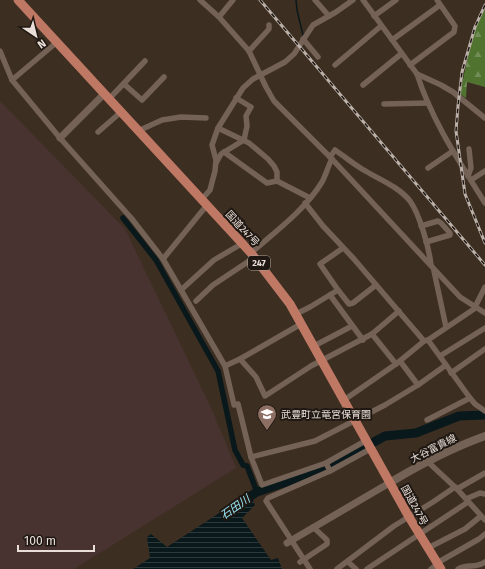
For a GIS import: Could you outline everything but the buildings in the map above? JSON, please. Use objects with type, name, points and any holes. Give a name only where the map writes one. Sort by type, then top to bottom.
[{"type":"highway","name":"国道247号","points":[[18,0],[106,97],[243,243],[282,292],[372,448],[437,566]]},
{"type":"main road","name":"大谷富貴線","points":[[390,482],[427,461],[485,436]]},
{"type":"street","points":[[200,0],[219,17],[249,51],[260,76],[274,101],[331,158],[460,297],[485,313]]},
{"type":"street","points":[[219,17],[233,0]]},
{"type":"street","points":[[315,0],[329,16]]},
{"type":"street","points":[[163,259],[204,202],[210,190],[216,163],[212,145],[218,128],[243,88],[253,79],[285,62],[294,54],[313,25],[353,0]]},
{"type":"street","points":[[363,0],[417,74],[439,127],[485,203]]},
{"type":"street","points":[[374,16],[396,0]]},
{"type":"street","points":[[392,40],[438,2],[455,26],[454,32],[410,65]]},
{"type":"street","points":[[249,51],[269,29],[269,25]]},
{"type":"street","points":[[335,65],[381,26]]},
{"type":"street","points":[[303,39],[318,57]]},
{"type":"street","points":[[12,80],[57,42]]},
{"type":"street","points":[[0,51],[12,80],[60,138],[132,219],[163,259],[225,366],[234,405],[238,404],[251,457],[262,485],[326,463],[367,440]]},
{"type":"street","points":[[363,85],[401,54]]},
{"type":"street","points":[[60,138],[106,97],[124,84],[146,61]]},
{"type":"street","points":[[417,74],[453,92],[485,118]]},
{"type":"street","points":[[124,84],[142,100],[164,77]]},
{"type":"street","points":[[216,163],[224,152],[244,140],[247,126],[246,116],[251,107],[236,98]]},
{"type":"street","points":[[384,104],[428,103]]},
{"type":"street","points":[[98,132],[121,112]]},
{"type":"street","points":[[138,131],[162,120],[181,117],[206,118]]},
{"type":"street","points":[[218,128],[249,142],[274,166],[277,172],[277,181]]},
{"type":"street","points":[[468,175],[471,168],[469,149]]},
{"type":"street","points":[[196,301],[213,285],[253,255],[310,198],[322,181],[335,150],[361,169],[400,190],[411,202],[422,226],[446,327]]},
{"type":"street","points":[[224,152],[267,183],[277,181],[310,198]]},
{"type":"street","points":[[428,168],[454,153]]},
{"type":"street","points":[[468,175],[485,171]]},
{"type":"street","points":[[305,203],[343,248],[440,356],[475,404],[485,411]]},
{"type":"street","points":[[422,226],[438,221],[450,232],[450,235],[426,242]]},
{"type":"street","points":[[181,290],[214,260],[243,243]]},
{"type":"street","points":[[343,248],[320,264],[349,304],[353,303],[376,285]]},
{"type":"street","points":[[344,400],[398,363],[446,327],[474,309],[485,287]]},
{"type":"street","points":[[296,314],[330,296],[338,290]]},
{"type":"street","points":[[330,296],[363,340]]},
{"type":"street","points":[[240,360],[256,377],[265,396],[321,360],[363,340],[399,311]]},
{"type":"street","points":[[225,366],[240,360],[301,324]]},
{"type":"street","points":[[314,346],[352,326]]},
{"type":"street","points":[[440,356],[485,328]]},
{"type":"street","points":[[372,334],[418,385]]},
{"type":"street","points":[[451,372],[485,348]]},
{"type":"street","points":[[251,457],[315,442],[385,405],[418,385],[446,365]]},
{"type":"street","points":[[427,420],[470,398]]},
{"type":"street","points":[[310,569],[302,561],[289,542],[266,501],[268,498],[330,471],[372,448]]},
{"type":"street","points":[[427,461],[456,488],[483,518],[428,548]]},
{"type":"street","points":[[326,463],[330,471]]},
{"type":"street","points":[[337,569],[381,535],[456,488],[485,473]]},
{"type":"street","points":[[289,542],[390,482]]},
{"type":"street","points":[[367,569],[467,501],[480,493],[485,494]]},
{"type":"street","points":[[302,561],[327,544],[327,540],[313,527]]},
{"type":"street","points":[[437,566],[485,534]]},
{"type":"street","points":[[348,562],[356,569]]},
{"type":"street","points":[[458,569],[463,566],[476,567],[485,562]]},
{"type":"shaded area","points":[[0,101],[125,229],[212,410],[236,468],[74,569],[0,569]]},
{"type":"green space","points":[[485,8],[485,87],[467,82],[466,98],[460,94],[476,27]]},
{"type":"water","points":[[250,493],[255,505],[242,518],[271,560],[278,558],[282,569],[133,569],[150,558],[147,537],[151,534],[167,547]]},
{"type":"waterway","points":[[296,0],[303,35]]},
{"type":"waterway","points":[[123,218],[156,260],[218,371],[235,450],[243,465],[247,466],[257,492]]},
{"type":"waterway","name":"石田川","points":[[374,442],[385,436],[416,433],[459,416],[485,415]]},
{"type":"waterway","name":"石田川","points":[[329,466],[363,448]]},
{"type":"waterway","name":"石田川","points":[[241,502],[257,492],[326,467]]},
{"type":"railway","points":[[260,0],[485,265]]},
{"type":"railway","points":[[485,5],[475,27],[462,72],[456,131],[465,194],[485,243]]},
{"type":"place","name":"武豊町立竜宮保育園","points":[[267,431]]}]
